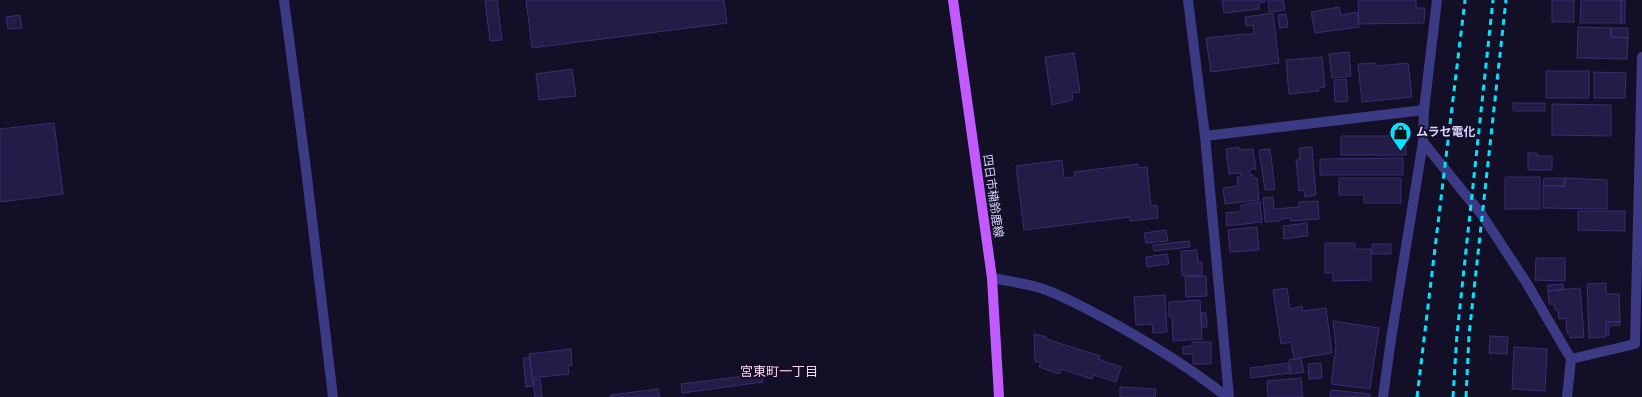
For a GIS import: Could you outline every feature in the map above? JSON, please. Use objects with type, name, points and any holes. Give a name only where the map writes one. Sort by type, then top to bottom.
[{"type":"main road","name":"四日市楠鈴鹿線","points":[[953,0],[992,278],[999,397]]},
{"type":"street","points":[[284,0],[333,397]]},
{"type":"street","points":[[1188,0],[1205,136],[1228,397]]},
{"type":"street","points":[[1383,397],[1423,142],[1424,110],[1437,0]]},
{"type":"street","points":[[1571,359],[1635,344],[1642,57]]},
{"type":"street","points":[[1205,136],[1424,110]]},
{"type":"street","points":[[1423,142],[1482,215],[1526,282],[1571,359],[1567,397]]},
{"type":"street","points":[[992,278],[1040,288],[1086,309],[1135,335],[1177,361],[1228,397]]},
{"type":"building","points":[[485,0],[497,0],[502,40],[490,41]]},
{"type":"building","points":[[526,0],[724,0],[727,23],[532,48]]},
{"type":"building","points":[[1222,0],[1265,0],[1265,2],[1259,3],[1259,9],[1224,13]]},
{"type":"building","points":[[1268,0],[1283,0],[1285,10],[1269,12]]},
{"type":"building","points":[[1358,0],[1416,0],[1416,8],[1425,8],[1424,23],[1359,24]]},
{"type":"building","points":[[1552,0],[1574,0],[1574,22],[1552,22]]},
{"type":"building","points":[[1581,0],[1621,0],[1621,23],[1580,23]]},
{"type":"building","points":[[1621,0],[1625,0],[1625,23],[1621,23]]},
{"type":"building","points":[[1339,7],[1341,15],[1357,12],[1359,27],[1315,33],[1311,12]]},
{"type":"building","points":[[1273,13],[1279,63],[1211,72],[1206,38],[1254,34],[1253,25],[1246,26],[1245,17]]},
{"type":"building","points":[[1286,14],[1288,27],[1280,28],[1278,15]]},
{"type":"building","points":[[20,15],[22,28],[8,29],[6,17]]},
{"type":"building","points":[[1578,27],[1611,28],[1611,37],[1628,38],[1627,59],[1577,58]]},
{"type":"building","points":[[1611,28],[1628,28],[1628,38],[1611,37]]},
{"type":"building","points":[[1349,52],[1351,76],[1332,78],[1329,54]]},
{"type":"building","points":[[1074,53],[1080,92],[1072,93],[1073,100],[1052,105],[1045,57]]},
{"type":"building","points":[[1322,57],[1325,87],[1318,88],[1319,91],[1289,94],[1286,60]]},
{"type":"building","points":[[1376,63],[1376,66],[1408,63],[1412,97],[1362,102],[1358,64]]},
{"type":"building","points":[[572,69],[576,96],[539,100],[536,74]]},
{"type":"building","points":[[1546,71],[1589,71],[1589,98],[1546,98]]},
{"type":"building","points":[[1594,72],[1626,73],[1625,98],[1594,98]]},
{"type":"building","points":[[1346,79],[1348,101],[1335,102],[1334,80]]},
{"type":"building","points":[[1513,103],[1545,103],[1545,111],[1513,111]]},
{"type":"building","points":[[1552,104],[1611,105],[1611,136],[1552,135]]},
{"type":"building","points":[[54,123],[63,194],[0,202],[0,129]]},
{"type":"building","points":[[1341,136],[1406,136],[1406,155],[1341,155]]},
{"type":"building","points":[[1239,147],[1240,150],[1253,149],[1256,169],[1250,169],[1250,175],[1253,175],[1253,178],[1257,178],[1259,200],[1225,204],[1223,188],[1238,186],[1237,177],[1241,176],[1241,173],[1229,174],[1226,149]]},
{"type":"building","points":[[1312,147],[1316,195],[1305,197],[1304,190],[1299,191],[1296,160],[1300,160],[1299,148]]},
{"type":"building","points":[[1270,149],[1275,189],[1265,190],[1259,150]]},
{"type":"building","points":[[1528,153],[1537,153],[1537,156],[1552,156],[1552,170],[1528,170]]},
{"type":"building","points":[[1403,158],[1403,175],[1320,175],[1320,159]]},
{"type":"building","points":[[1062,160],[1064,178],[1074,177],[1074,172],[1138,164],[1139,168],[1147,167],[1151,206],[1157,205],[1158,218],[1130,221],[1130,217],[1024,230],[1016,166]]},
{"type":"building","points":[[1505,177],[1540,177],[1540,209],[1505,209]]},
{"type":"building","points":[[1339,178],[1401,178],[1401,203],[1364,203],[1364,195],[1339,195]]},
{"type":"building","points":[[1544,178],[1565,178],[1565,186],[1543,186]]},
{"type":"building","points":[[1565,178],[1607,180],[1607,209],[1543,208],[1543,186],[1565,186]]},
{"type":"building","points":[[1273,197],[1274,209],[1299,207],[1299,202],[1318,201],[1319,219],[1290,221],[1290,218],[1280,219],[1280,221],[1265,222],[1263,198]]},
{"type":"building","points":[[1260,202],[1262,222],[1227,226],[1226,213],[1242,211],[1241,205]]},
{"type":"building","points":[[1578,211],[1625,211],[1625,231],[1578,230]]},
{"type":"building","points":[[1307,223],[1308,236],[1284,239],[1283,226]]},
{"type":"building","points":[[1257,227],[1259,250],[1230,252],[1228,230]]},
{"type":"building","points":[[1166,230],[1168,241],[1146,243],[1144,233]]},
{"type":"building","points":[[1189,241],[1190,247],[1154,251],[1153,245]]},
{"type":"building","points":[[1325,243],[1355,243],[1355,249],[1371,249],[1371,280],[1333,281],[1333,273],[1325,273]]},
{"type":"building","points":[[1372,244],[1391,244],[1391,254],[1372,254]]},
{"type":"building","points":[[1197,250],[1198,262],[1202,262],[1202,275],[1182,276],[1181,251]]},
{"type":"building","points":[[1167,254],[1169,264],[1147,267],[1146,257]]},
{"type":"building","points":[[1536,258],[1565,258],[1565,281],[1535,280]]},
{"type":"building","points":[[1206,276],[1207,296],[1186,297],[1185,277]]},
{"type":"building","points":[[1606,283],[1606,294],[1619,294],[1620,322],[1606,322],[1606,337],[1589,338],[1587,284]]},
{"type":"building","points":[[1563,284],[1564,289],[1548,291],[1548,285]]},
{"type":"building","points":[[1287,288],[1290,309],[1302,306],[1303,311],[1326,308],[1332,353],[1294,359],[1291,342],[1281,344],[1273,290]]},
{"type":"building","points":[[1580,288],[1584,337],[1570,338],[1570,333],[1567,333],[1566,318],[1559,319],[1558,310],[1555,310],[1554,304],[1549,304],[1548,291]]},
{"type":"building","points":[[1165,295],[1167,332],[1153,333],[1152,324],[1136,325],[1134,297]]},
{"type":"building","points":[[1200,300],[1202,339],[1173,341],[1172,317],[1169,317],[1169,302]]},
{"type":"building","points":[[1201,313],[1206,313],[1207,327],[1202,327]]},
{"type":"building","points":[[1333,321],[1379,328],[1370,389],[1331,384],[1336,347]]},
{"type":"building","points":[[1606,322],[1620,322],[1620,325],[1609,326],[1609,335],[1606,335]]},
{"type":"building","points":[[1034,334],[1047,337],[1046,339],[1100,356],[1098,359],[1121,367],[1116,382],[1094,375],[1092,379],[1061,369],[1059,374],[1039,367],[1041,363],[1035,361]]},
{"type":"building","points":[[1490,336],[1508,337],[1507,354],[1489,353]]},
{"type":"building","points":[[1192,342],[1211,342],[1211,364],[1193,364],[1193,354],[1183,354],[1183,347],[1192,346]]},
{"type":"building","points":[[1514,347],[1547,349],[1545,391],[1512,389]]},
{"type":"building","points":[[571,349],[572,365],[568,366],[569,374],[532,378],[529,354]]},
{"type":"building","points":[[523,358],[530,358],[533,386],[526,387]]},
{"type":"building","points":[[1301,358],[1304,372],[1291,374],[1289,360]]},
{"type":"building","points":[[1288,363],[1290,373],[1251,378],[1250,368]]},
{"type":"building","points":[[1321,363],[1322,378],[1309,379],[1308,364]]},
{"type":"building","points":[[761,374],[763,382],[682,393],[681,384]]},
{"type":"building","points":[[1301,378],[1303,397],[1268,397],[1267,381]]},
{"type":"building","points":[[540,379],[542,397],[535,397],[533,380]]},
{"type":"building","points":[[1120,387],[1156,389],[1155,397],[1120,397]]},
{"type":"building","points":[[658,389],[660,397],[611,397],[610,395]]},
{"type":"building","points":[[1331,390],[1370,394],[1370,397],[1330,397]]},
{"type":"railway","points":[[1417,397],[1465,0]]},
{"type":"railway","points":[[1453,397],[1457,334],[1493,0]]},
{"type":"railway","points":[[1466,397],[1469,335],[1506,0]]},
{"type":"place","name":"ムラセ電化","points":[[1401,152]]},
{"type":"district","name":"宮東町一丁目","points":[[779,371]]}]
